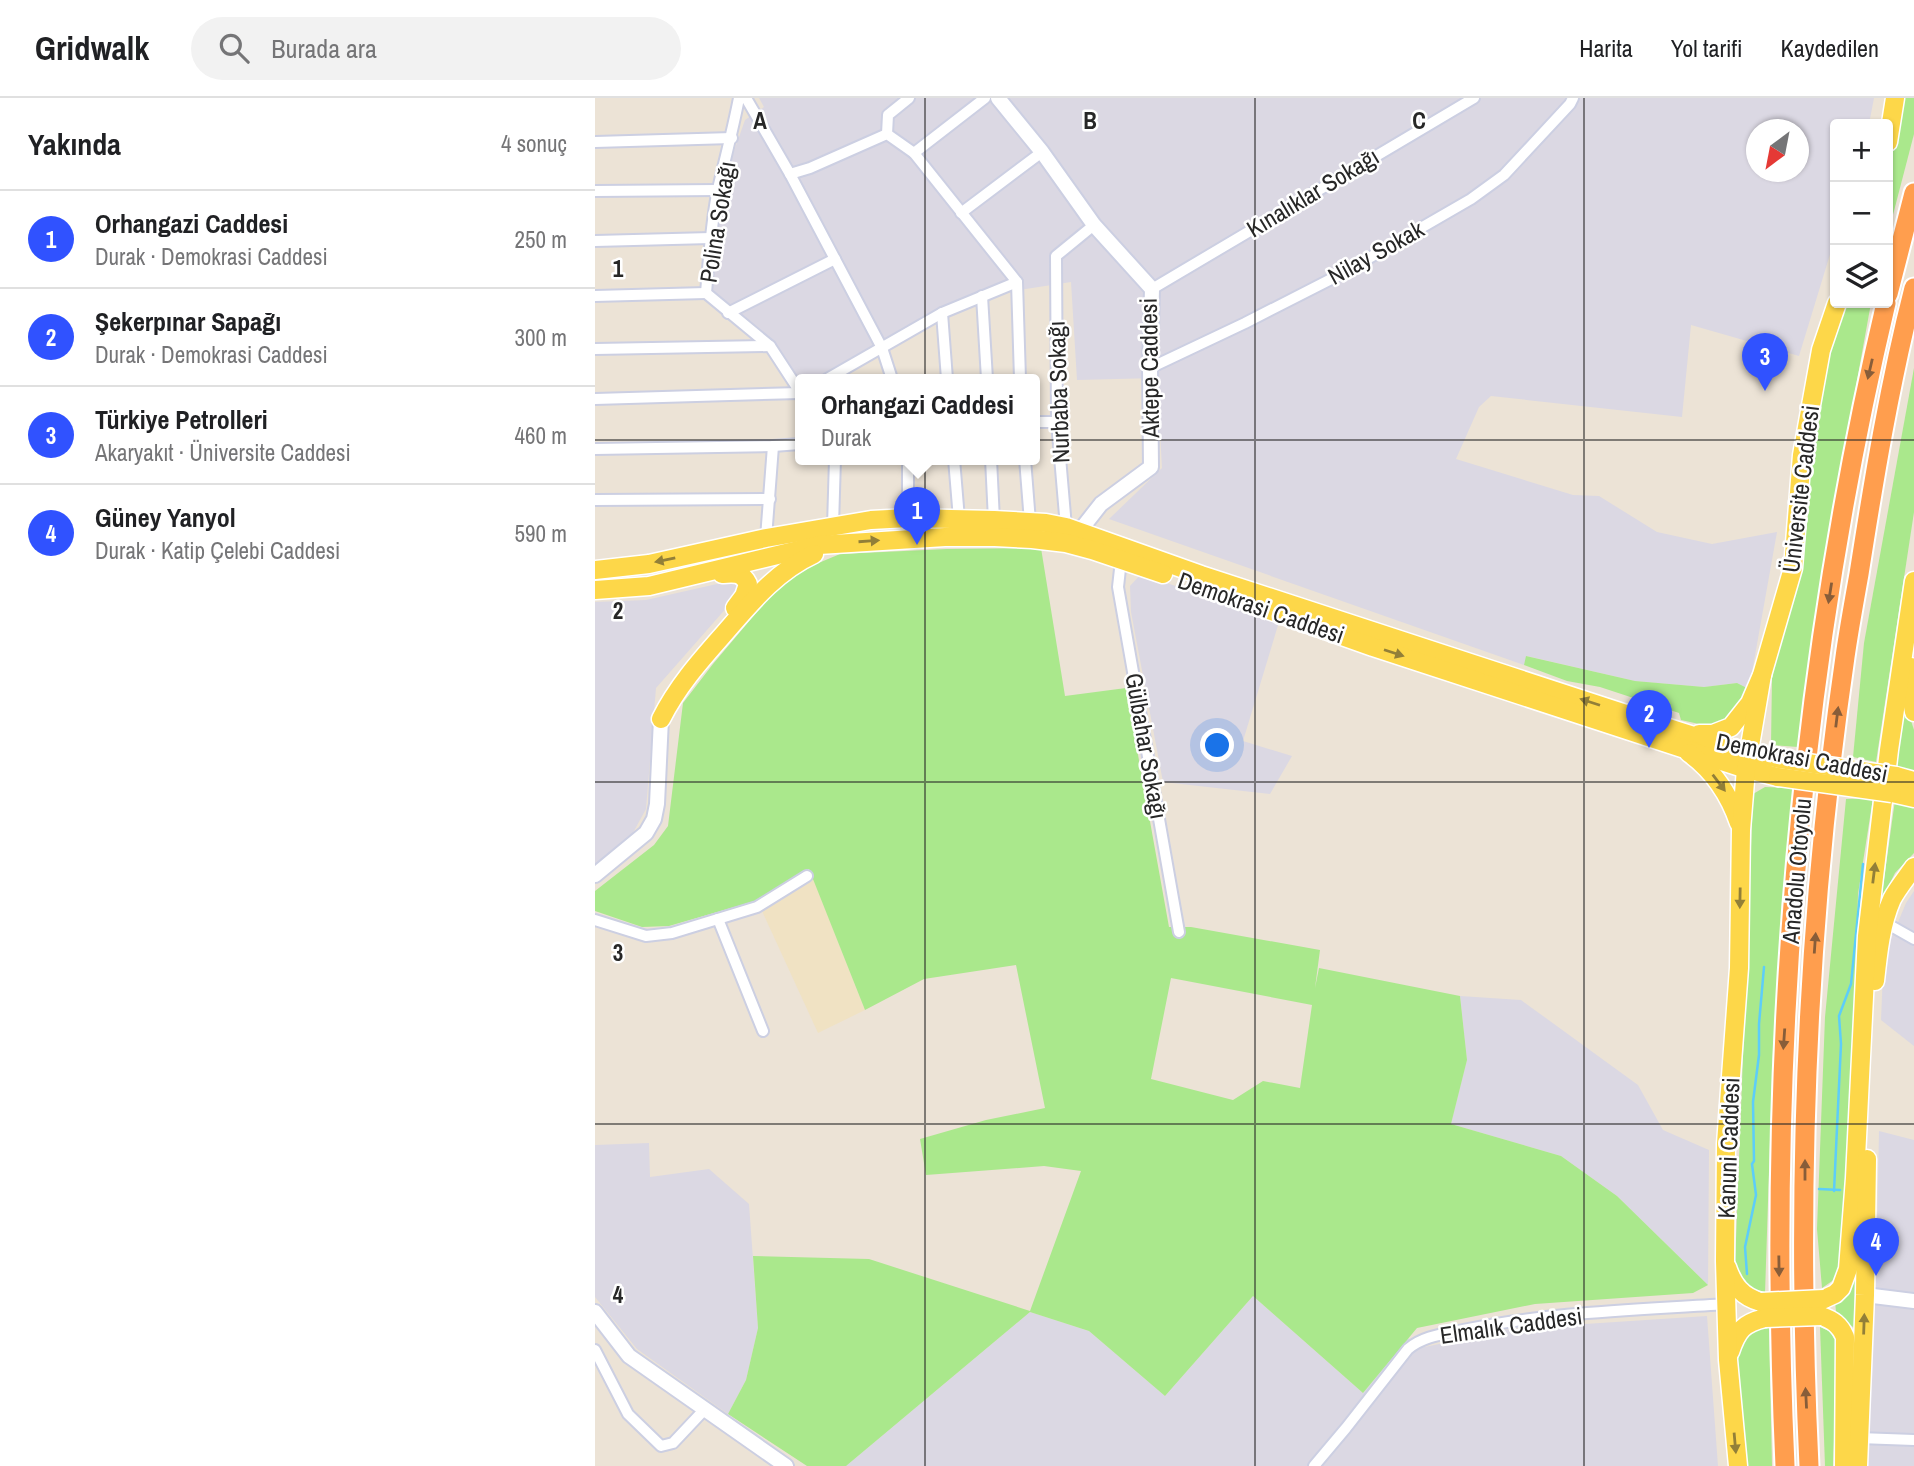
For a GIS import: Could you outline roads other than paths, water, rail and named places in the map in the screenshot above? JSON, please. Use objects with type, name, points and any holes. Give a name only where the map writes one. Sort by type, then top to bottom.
[{"type":"highway","points":[[1893,275],[1914,193]]},
{"type":"highway","name":"Anadolu Otoyolu","points":[[1809,1466],[1805,1377],[1805,1129],[1827,797],[1845,656],[1872,491],[1914,288]]},
{"type":"highway","name":"Anadolu Otoyolu","points":[[1785,1466],[1779,1275],[1780,1146],[1800,823],[1837,542],[1866,387],[1885,308]]},
{"type":"main road","points":[[1892,119],[1895,98]]},
{"type":"main road","name":"Üniversite Caddesi","points":[[1762,675],[1793,568],[1802,455],[1821,350],[1835,308]]},
{"type":"main road","name":"Demokrasi Caddesi","points":[[597,589],[649,586],[819,545],[834,534],[871,520],[908,518],[1030,522],[1073,529],[1118,552],[1385,650],[1747,761],[1894,785],[1914,781]]},
{"type":"main road","points":[[661,719],[687,677],[752,602],[787,568],[834,534]]},
{"type":"main road","name":"Demokrasi Caddesi","points":[[595,570],[649,564],[766,538],[834,534],[1032,539],[1066,543],[1092,550],[1118,552],[1201,575],[1381,634],[1679,739]]},
{"type":"main road","points":[[731,546],[740,549],[759,569],[760,586],[752,602]]},
{"type":"main road","points":[[661,719],[664,701],[673,682],[748,589],[746,579],[735,573],[694,576]]},
{"type":"main road","points":[[1728,1360],[1739,1332],[1763,1310],[1823,1308],[1841,1288],[1848,1269],[1867,936],[1889,750],[1914,581]]},
{"type":"main road","points":[[1914,637],[1910,689],[1914,712]]},
{"type":"main road","points":[[1679,739],[1713,734],[1731,727],[1750,703],[1762,675]]},
{"type":"main road","name":"Kanuni Caddesi","points":[[1738,1466],[1728,1360],[1726,1144],[1739,968],[1741,830],[1747,761],[1762,675]]},
{"type":"main road","points":[[1679,739],[1719,782],[1734,809],[1741,830]]},
{"type":"main road","name":"Demokrasi Caddesi","points":[[1894,785],[1914,798]]},
{"type":"main road","points":[[1858,1466],[1865,1294],[1867,1132],[1877,963],[1884,922],[1892,899],[1914,867]]},
{"type":"main road","points":[[1861,1038],[1867,1132]]},
{"type":"main road","points":[[1725,1261],[1734,1285],[1763,1310]]},
{"type":"main road","points":[[1823,1308],[1841,1328],[1845,1337],[1845,1466]]},
{"type":"street","name":"Polina Sokağı","points":[[739,98],[718,190],[706,293],[770,346],[795,385]]},
{"type":"street","points":[[746,98],[835,258],[882,348],[890,374]]},
{"type":"street","points":[[887,134],[888,114],[909,98]]},
{"type":"street","points":[[914,153],[985,98]]},
{"type":"street","name":"Aktepe Caddesi","points":[[998,98],[1094,225],[1152,289],[1151,467],[1101,504],[1073,529]]},
{"type":"street","name":"Kınalıklar Sokağı","points":[[1152,289],[1474,98]]},
{"type":"street","name":"Nilay Sokak","points":[[1150,368],[1343,273],[1471,199],[1504,175],[1573,98]]},
{"type":"street","points":[[790,174],[887,134]]},
{"type":"street","points":[[887,134],[914,153],[1017,282],[1020,374]]},
{"type":"street","points":[[595,142],[732,138]]},
{"type":"street","points":[[961,213],[1041,152]]},
{"type":"street","points":[[595,191],[718,190]]},
{"type":"street","name":"Nurbaba Sokağı","points":[[1073,529],[1057,422],[1056,256],[1094,225]]},
{"type":"street","points":[[595,240],[711,238]]},
{"type":"street","points":[[729,313],[835,258]]},
{"type":"street","points":[[836,374],[942,313],[1017,282]]},
{"type":"street","points":[[595,296],[706,293]]},
{"type":"street","points":[[982,296],[987,374]]},
{"type":"street","points":[[942,313],[947,374]]},
{"type":"street","points":[[595,349],[770,346]]},
{"type":"street","points":[[595,399],[795,393]]},
{"type":"street","points":[[1040,422],[1057,422]]},
{"type":"street","points":[[595,449],[795,444]]},
{"type":"street","points":[[766,538],[773,446]]},
{"type":"street","points":[[834,534],[835,465]]},
{"type":"street","points":[[908,465],[908,518]]},
{"type":"street","points":[[954,465],[959,519]]},
{"type":"street","points":[[991,465],[994,520]]},
{"type":"street","points":[[1025,465],[1030,522]]},
{"type":"street","points":[[595,500],[770,499]]},
{"type":"street","name":"Gülbahar Sokağı","points":[[1118,552],[1118,587],[1179,932]]},
{"type":"street","points":[[595,875],[646,832],[654,819],[661,719]]},
{"type":"street","points":[[595,920],[646,936],[672,933],[757,907],[807,876]]},
{"type":"street","points":[[718,919],[763,1031]]},
{"type":"street","points":[[1884,922],[1914,939]]},
{"type":"street","points":[[1865,1294],[1914,1300]]},
{"type":"street","name":"Elmalık Caddesi","points":[[1314,1466],[1408,1349],[1425,1338],[1527,1318],[1726,1304]]},
{"type":"street","points":[[596,1317],[629,1356],[786,1466]]},
{"type":"street","points":[[595,1350],[628,1414],[661,1446],[673,1443],[705,1409]]},
{"type":"street","points":[[1859,1438],[1914,1440]]},
{"type":"waterway","points":[[1834,1191],[1841,1044],[1839,1016],[1851,984],[1863,864]]},
{"type":"waterway","points":[[1747,1274],[1745,1247],[1756,1195],[1752,1164],[1753,1102],[1759,1055],[1764,967]]},
{"type":"waterway","points":[[1819,1189],[1840,1190]]},
{"type":"place","name":"Türkiye Petrolleri","points":[[1765,391]]},
{"type":"place","name":"Orhangazi Caddesi","points":[[917,545]]},
{"type":"place","name":"Şekerpınar Sapağı","points":[[1649,748]]},
{"type":"place","name":"Güney Yanyol","points":[[1876,1276]]}]
